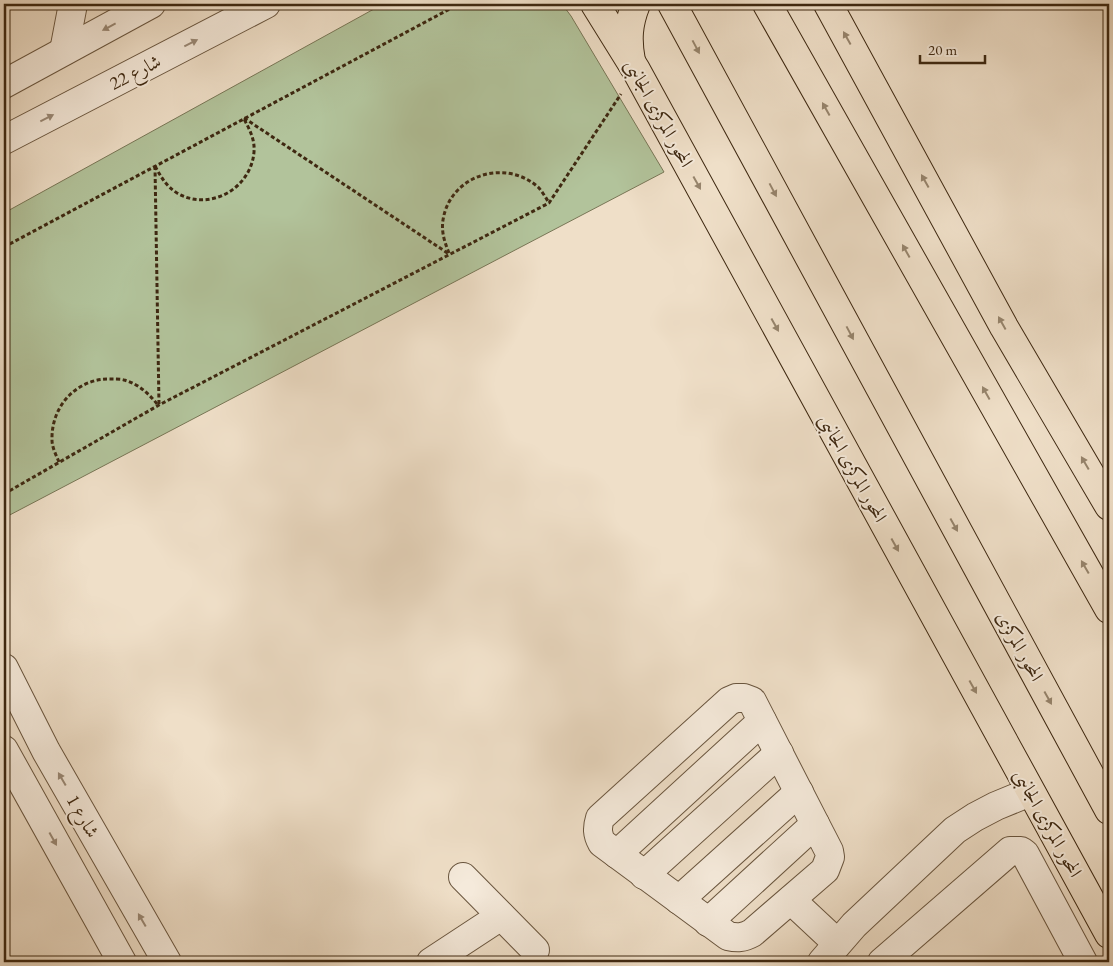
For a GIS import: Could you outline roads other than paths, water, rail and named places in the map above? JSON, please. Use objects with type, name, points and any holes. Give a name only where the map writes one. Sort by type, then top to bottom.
[{"type":"main road","name":"المحور المركزى الجانبى","points":[[595,4],[634,66],[1109,934]]},
{"type":"main road","points":[[634,66],[628,32],[636,4]]},
{"type":"main road","name":"المحور المركزى","points":[[672,4],[1109,810]]},
{"type":"main road","points":[[767,4],[1109,609]]},
{"type":"main road","points":[[828,4],[1004,327],[1109,506]]},
{"type":"street","points":[[64,51],[74,4]]},
{"type":"street","points":[[4,84],[152,4]]},
{"type":"street","name":"شارع 22","points":[[4,140],[266,4]]},
{"type":"street","name":"شارع 1","points":[[4,668],[46,751],[167,962]]},
{"type":"street","points":[[736,698],[744,698],[752,701],[778,753],[829,851],[829,864],[825,870],[791,900],[752,933],[744,937],[728,936],[602,843],[598,835],[597,827],[600,818],[729,701],[736,698]]},
{"type":"street","points":[[617,854],[762,721]]},
{"type":"street","name":"شارع 1","points":[[4,750],[122,962]]},
{"type":"street","points":[[644,875],[778,753]]},
{"type":"street","points":[[679,900],[798,792]]},
{"type":"street","points":[[791,900],[829,953],[854,925],[955,830],[989,810],[1030,792]]},
{"type":"street","points":[[708,922],[815,824]]},
{"type":"street","points":[[882,962],[1010,851],[1015,850],[1025,854],[1084,962]]},
{"type":"street","points":[[463,877],[535,950]]},
{"type":"street","points":[[431,962],[501,916]]}]
